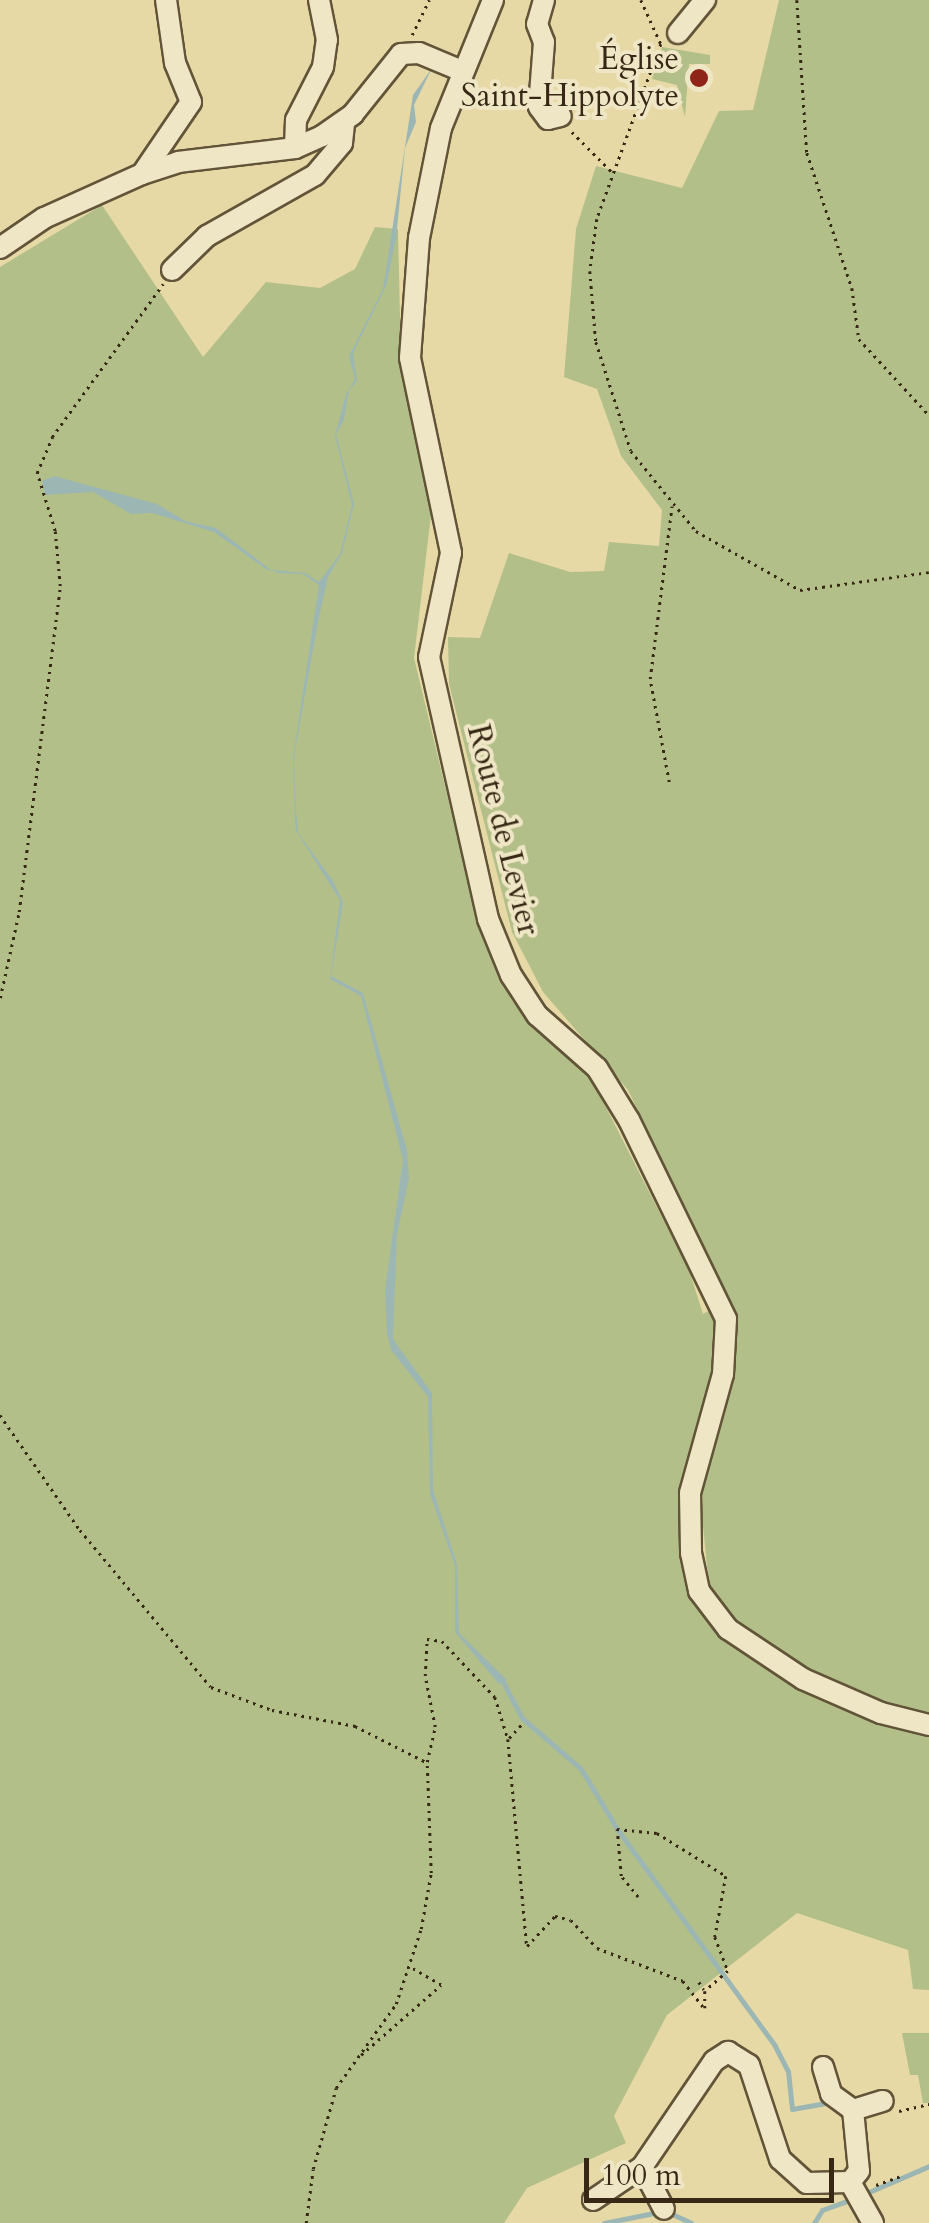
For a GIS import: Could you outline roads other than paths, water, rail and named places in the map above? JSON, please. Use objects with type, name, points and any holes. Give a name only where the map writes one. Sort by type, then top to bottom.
[{"type":"street","points":[[142,174],[191,102],[175,63],[166,0]]},
{"type":"street","points":[[295,148],[296,120],[323,67],[327,40],[319,0]]},
{"type":"street","name":"Route de Levier","points":[[492,0],[441,128],[418,238],[410,358],[450,553],[429,657],[488,918],[510,975],[537,1015],[597,1068],[629,1120],[726,1318],[723,1374],[690,1493],[691,1553],[700,1591],[728,1629],[803,1679],[880,1713],[929,1725]]},
{"type":"street","points":[[544,0],[537,24],[544,42],[539,107],[548,119],[562,116]]},
{"type":"street","points":[[669,39],[705,0]]},
{"type":"street","points":[[0,248],[44,218],[142,174],[178,162],[295,148],[344,124],[410,54],[462,71]]},
{"type":"street","points":[[172,270],[206,236],[315,175],[342,143],[344,124]]},
{"type":"street","points":[[593,2200],[642,2167],[714,2061],[728,2052],[749,2065],[780,2159],[797,2179],[855,2191]]},
{"type":"street","points":[[823,2067],[831,2094],[853,2110],[859,2171],[855,2191],[874,2223]]},
{"type":"street","points":[[853,2110],[884,2101]]},
{"type":"street","points":[[642,2167],[664,2209]]},
{"type":"water","points":[[432,68],[414,105],[416,122],[405,148],[396,239],[386,286],[353,353],[357,381],[349,390],[344,420],[336,434],[354,504],[342,553],[328,577],[318,622],[294,756],[295,798],[298,833],[333,881],[343,902],[331,976],[363,993],[407,1150],[409,1179],[397,1234],[393,1339],[432,1393],[433,1490],[457,1564],[459,1633],[507,1680],[499,1684],[455,1632],[455,1566],[430,1494],[428,1397],[391,1350],[387,1334],[385,1290],[403,1160],[361,996],[330,979],[340,900],[296,831],[293,758],[319,585],[303,574],[279,573],[266,569],[214,532],[152,513],[131,514],[93,492],[45,495],[42,481],[54,476],[157,504],[185,521],[216,528],[271,570],[305,573],[319,582],[340,554],[352,505],[335,436],[346,394],[355,379],[349,356],[383,289],[413,95]]},
{"type":"waterway","points":[[503,1682],[522,1718],[581,1769],[617,1829],[775,2046],[788,2071],[792,2109],[827,2103]]},
{"type":"waterway","points":[[862,2195],[929,2166]]},
{"type":"waterway","points":[[814,2223],[822,2210],[852,2199]]},
{"type":"waterway","points":[[604,2223],[659,2212]]},
{"type":"waterway","points":[[670,2213],[691,2223]]},
{"type":"place","name":"Église Saint-Hippolyte","points":[[699,78]]}]
